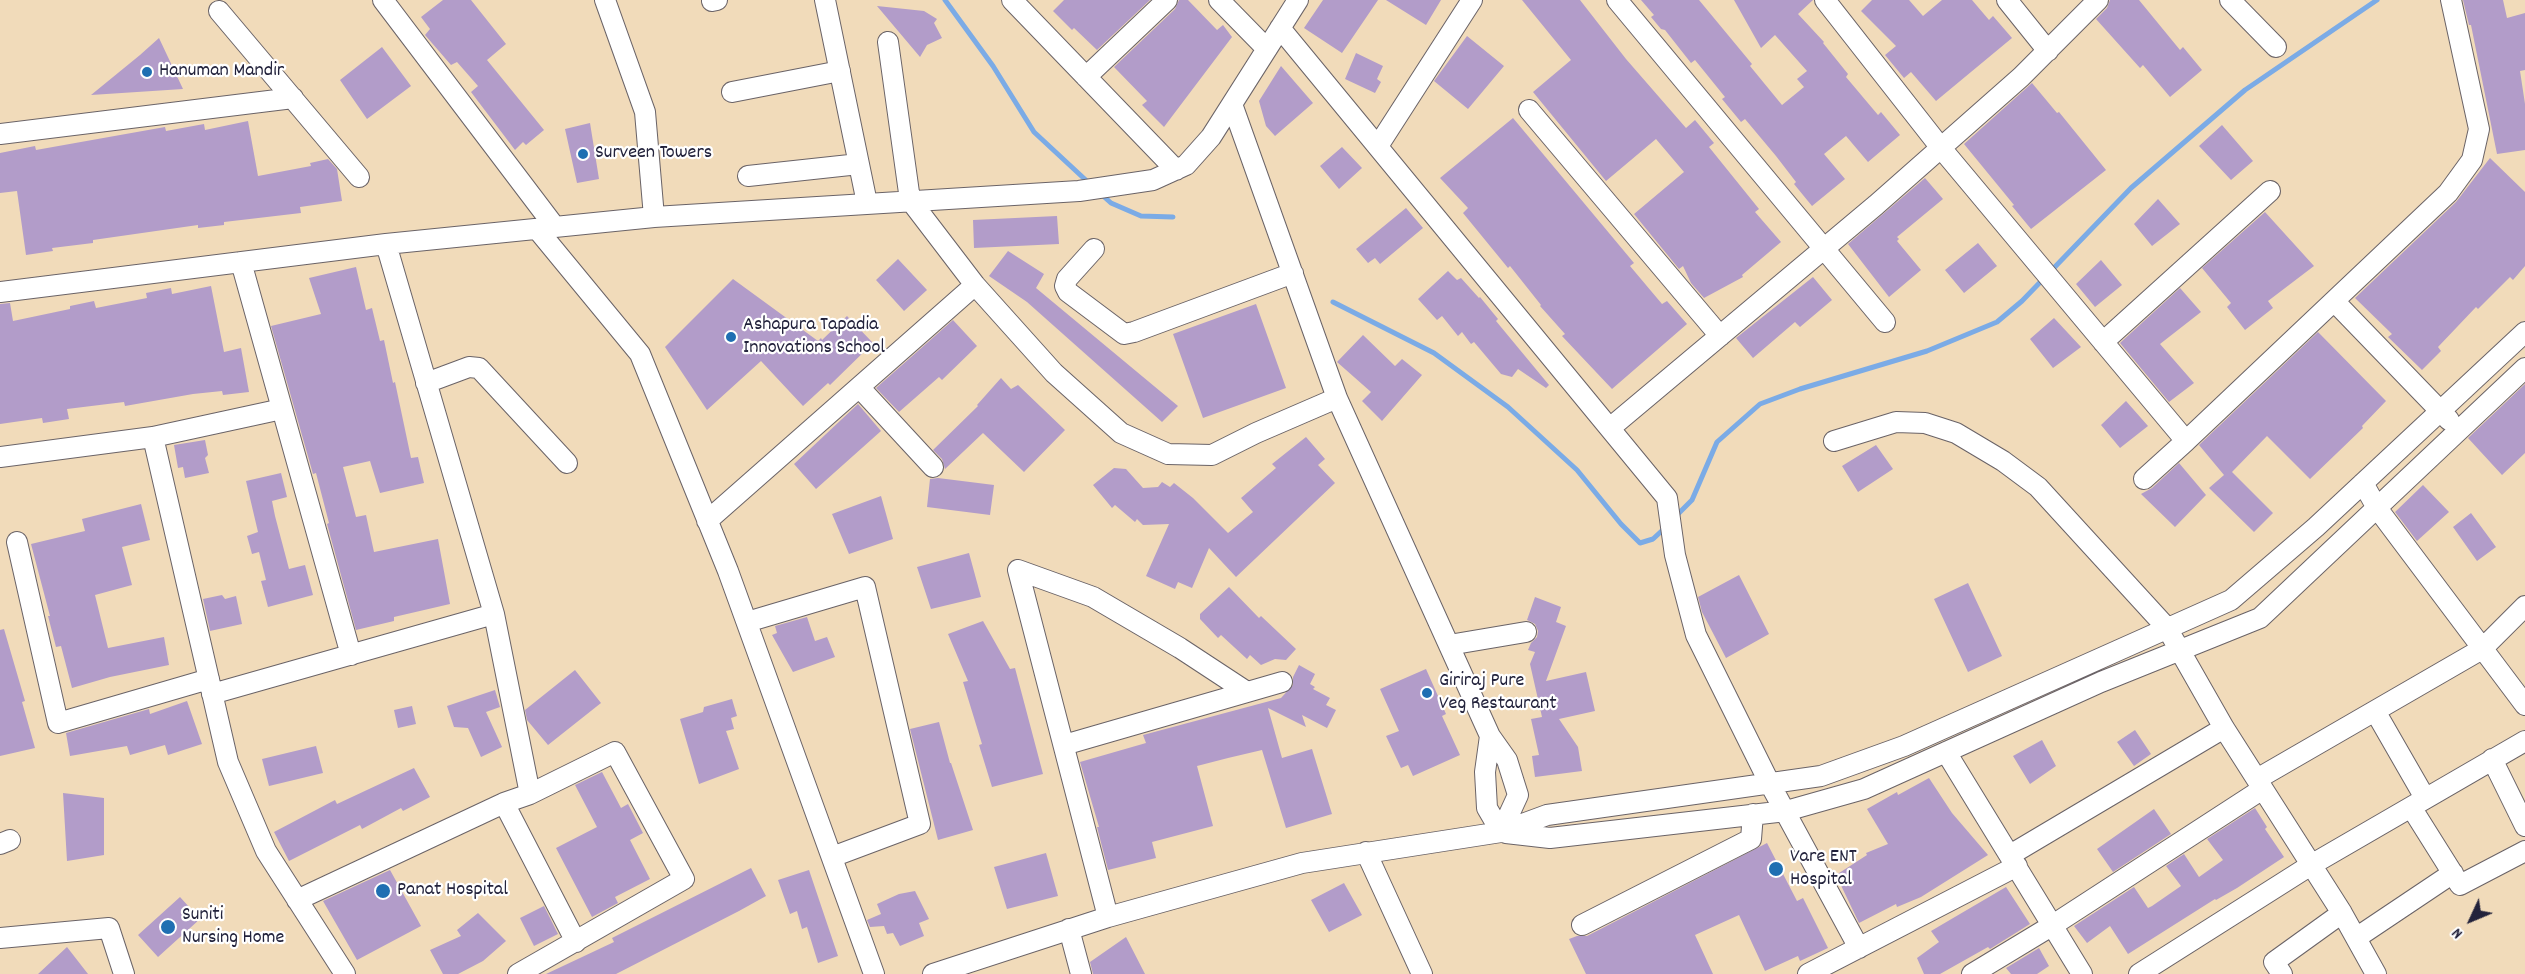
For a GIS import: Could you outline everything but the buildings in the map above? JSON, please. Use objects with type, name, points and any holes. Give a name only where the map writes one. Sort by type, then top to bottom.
[{"type":"street","points":[[383,0],[546,228],[640,354],[747,622],[874,974]]},
{"type":"street","points":[[605,0],[645,111],[654,217]]},
{"type":"street","points":[[825,0],[867,203]]},
{"type":"street","points":[[1012,0],[1176,170]]},
{"type":"street","points":[[1086,77],[1167,0]]},
{"type":"street","points":[[1220,0],[1267,49]]},
{"type":"street","points":[[0,292],[386,244],[654,217],[1079,191],[1153,180],[1186,165],[1211,137],[1298,0]]},
{"type":"street","points":[[1377,146],[1472,0]]},
{"type":"street","points":[[1617,0],[1885,322]]},
{"type":"street","points":[[1825,0],[1941,148],[2186,441]]},
{"type":"street","points":[[2007,0],[2048,51]]},
{"type":"street","points":[[1610,428],[1941,148],[2021,77],[2098,0]]},
{"type":"street","points":[[2230,0],[2276,47]]},
{"type":"street","points":[[2144,478],[2448,193],[2472,160],[2478,129],[2451,0]]},
{"type":"street","points":[[219,11],[359,177]]},
{"type":"street","points":[[1280,28],[1667,498],[1675,555],[1696,635],[1770,784],[1859,948]]},
{"type":"street","points":[[888,42],[910,200],[975,285],[1054,373],[1122,433],[1168,454],[1212,455],[1337,398]]},
{"type":"street","points":[[732,92],[840,71]]},
{"type":"street","points":[[0,134],[292,98]]},
{"type":"street","points":[[1232,104],[1337,398],[1490,736],[1507,760],[1518,795],[1501,832]]},
{"type":"street","points":[[1529,110],[1720,336]]},
{"type":"street","points":[[748,176],[859,164]]},
{"type":"street","points":[[2103,342],[2270,191]]},
{"type":"street","points":[[386,244],[494,614],[530,794]]},
{"type":"street","points":[[1094,249],[1067,279],[1065,286],[1068,292],[1124,334],[1293,273]]},
{"type":"street","points":[[241,262],[351,655]]},
{"type":"street","points":[[707,521],[975,285]]},
{"type":"street","points":[[2334,301],[2459,430]]},
{"type":"street","points":[[933,974],[1108,917],[1302,863],[1501,832],[1547,815],[1821,776],[1904,746],[2231,600],[2363,483],[2525,332]]},
{"type":"street","points":[[426,383],[469,367],[479,368],[567,463]]},
{"type":"street","points":[[1501,832],[1550,838],[1786,811],[1864,789],[2101,682],[2260,618],[2525,368]]},
{"type":"street","points":[[859,387],[933,466]]},
{"type":"street","points":[[0,457],[153,436],[282,409]]},
{"type":"street","points":[[1834,441],[1896,422],[1925,423],[1956,433],[2004,461],[2038,487],[2167,628],[2224,728],[2342,913],[2376,974]]},
{"type":"street","points":[[153,436],[228,762],[266,851],[345,974]]},
{"type":"street","points":[[2363,483],[2377,508],[2525,705]]},
{"type":"street","points":[[17,542],[58,723],[351,655],[494,614]]},
{"type":"street","points":[[1108,917],[1018,570],[1093,597],[1180,648],[1247,692]]},
{"type":"street","points":[[747,622],[865,587],[920,824],[832,857]]},
{"type":"street","points":[[1972,974],[2053,925],[2259,784],[2375,711],[2482,649],[2525,606]]},
{"type":"street","points":[[1449,645],[1526,632]]},
{"type":"street","points":[[1064,745],[1282,682]]},
{"type":"street","points":[[2375,711],[2460,885],[2525,851]]},
{"type":"street","points":[[1808,974],[1859,948],[2013,860],[2224,728]]},
{"type":"street","points":[[1490,736],[1485,772],[1487,808],[1501,832]]},
{"type":"street","points":[[2139,974],[2311,864],[2525,741]]},
{"type":"street","points":[[297,900],[504,803],[530,794],[615,752],[684,879],[518,974]]},
{"type":"street","points":[[1946,752],[2082,974]]},
{"type":"street","points":[[2492,759],[2525,826]]},
{"type":"street","points":[[504,803],[576,942]]},
{"type":"street","points":[[1582,925],[1751,839],[1753,814]]},
{"type":"street","points":[[1366,852],[1422,974]]},
{"type":"street","points":[[2356,938],[2453,873]]},
{"type":"street","points":[[2282,974],[2274,962],[2342,913]]},
{"type":"street","points":[[0,938],[110,928],[124,974]]},
{"type":"street","points":[[1069,929],[1081,974]]},
{"type":"waterway","points":[[945,0],[993,66],[1034,132],[1090,184]]},
{"type":"waterway","points":[[1675,517],[1692,500],[1717,442],[1760,404],[1800,389],[1927,351],[1997,322],[2022,301],[2131,188],[2245,90],[2377,0]]},
{"type":"waterway","points":[[1101,194],[1111,203],[1141,216],[1173,217]]},
{"type":"waterway","points":[[1333,302],[1434,353],[1508,407],[1577,470],[1621,524],[1640,543],[1653,539],[1667,526]]},
{"type":"place","name":"Hanuman Mandir","points":[[147,72]]},
{"type":"place","name":"Surveen Towers","points":[[583,154]]},
{"type":"place","name":"Ashapura Tapadia Innovations School","points":[[731,337]]},
{"type":"place","name":"Giriraj Pure Veg Restaurant","points":[[1427,693]]},
{"type":"place","name":"Vare ENT Hospital","points":[[1776,869]]},
{"type":"place","name":"Panat Hospital","points":[[383,891]]},
{"type":"place","name":"Suniti Nursing Home","points":[[168,927]]}]
